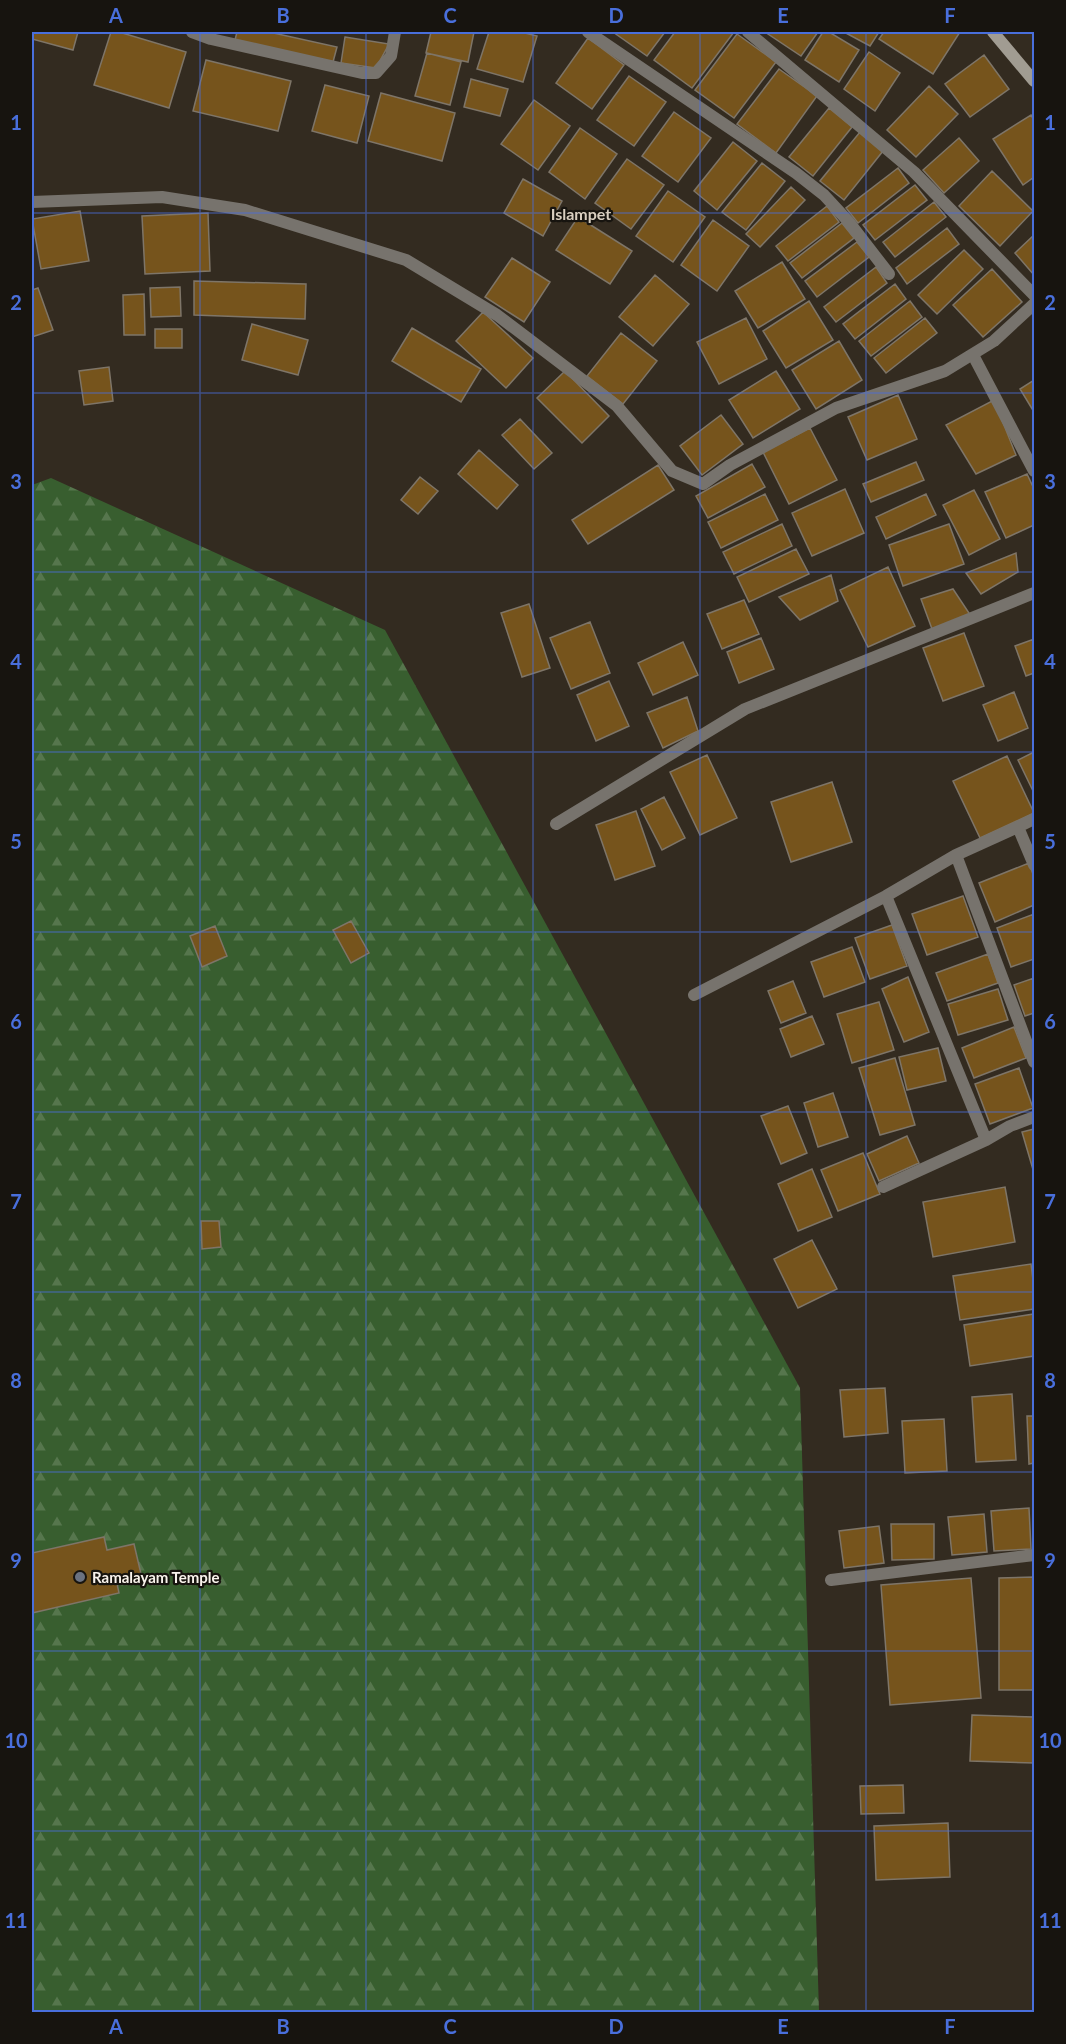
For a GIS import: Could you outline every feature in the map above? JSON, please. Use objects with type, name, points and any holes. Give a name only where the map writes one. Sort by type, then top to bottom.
[{"type":"street","points":[[192,32],[362,73],[376,73],[391,56],[395,32]]},
{"type":"street","points":[[588,32],[796,173],[824,195],[848,221],[889,274]]},
{"type":"street","points":[[748,32],[914,172],[1035,295]]},
{"type":"street","points":[[993,32],[1035,81]]},
{"type":"street","points":[[32,202],[162,197],[198,202],[245,210],[406,260],[497,315],[616,406],[672,471],[703,484],[730,465],[836,408],[945,371],[994,341],[1035,304]]},
{"type":"street","points":[[973,355],[1035,471]]},
{"type":"street","points":[[556,824],[745,709],[1035,594]]},
{"type":"street","points":[[694,995],[886,896],[956,855],[1035,819]]},
{"type":"street","points":[[1018,827],[1035,864]]},
{"type":"street","points":[[956,855],[1035,1062]]},
{"type":"street","points":[[886,896],[986,1140]]},
{"type":"street","points":[[883,1187],[986,1140],[1010,1126],[1035,1117]]},
{"type":"street","points":[[831,1580],[1035,1555]]},
{"type":"green space","points":[[51,478],[385,630],[800,1388],[819,2012],[32,2012],[32,485]]},
{"type":"building","points":[[32,32],[78,32],[73,50],[32,39]]},
{"type":"building","points":[[111,32],[119,32],[186,52],[169,108],[94,85]]},
{"type":"building","points":[[237,32],[269,32],[337,47],[333,62],[235,40]]},
{"type":"building","points":[[431,32],[474,32],[468,62],[426,53]]},
{"type":"building","points":[[489,32],[521,32],[537,36],[523,82],[477,69]]},
{"type":"building","points":[[613,32],[665,32],[647,56]]},
{"type":"building","points":[[675,32],[734,32],[692,88],[654,60]]},
{"type":"building","points":[[765,32],[818,32],[801,56]]},
{"type":"building","points":[[823,32],[829,32],[859,50],[839,82],[805,60]]},
{"type":"building","points":[[844,32],[879,32],[870,46]]},
{"type":"building","points":[[884,32],[960,32],[933,74],[879,39]]},
{"type":"building","points":[[737,34],[776,62],[734,118],[695,90]]},
{"type":"building","points":[[345,37],[389,44],[376,68],[341,63]]},
{"type":"building","points":[[588,38],[624,65],[592,109],[556,83]]},
{"type":"building","points":[[869,52],[900,73],[875,111],[844,89]]},
{"type":"building","points":[[427,53],[461,62],[450,105],[415,96]]},
{"type":"building","points":[[984,55],[1009,89],[970,117],[945,84]]},
{"type":"building","points":[[206,60],[291,81],[278,131],[193,111]]},
{"type":"building","points":[[779,69],[817,96],[776,153],[737,124]]},
{"type":"building","points":[[629,76],[666,102],[634,146],[597,120]]},
{"type":"building","points":[[471,79],[508,89],[500,116],[464,107]]},
{"type":"building","points":[[325,85],[369,96],[357,143],[312,131]]},
{"type":"building","points":[[929,86],[958,114],[916,157],[887,130]]},
{"type":"building","points":[[381,93],[455,113],[442,161],[368,141]]},
{"type":"building","points":[[534,100],[570,126],[538,170],[501,144]]},
{"type":"building","points":[[829,108],[852,127],[813,176],[789,157]]},
{"type":"building","points":[[674,112],[711,138],[678,182],[642,156]]},
{"type":"building","points":[[1031,115],[1034,120],[1034,177],[1023,185],[993,139]]},
{"type":"building","points":[[580,128],[617,154],[585,199],[549,172]]},
{"type":"building","points":[[860,132],[883,151],[844,200],[820,181]]},
{"type":"building","points":[[959,138],[979,161],[944,193],[923,170]]},
{"type":"building","points":[[733,142],[757,161],[717,210],[694,191]]},
{"type":"building","points":[[627,159],[664,185],[631,229],[595,203]]},
{"type":"building","points":[[762,163],[785,181],[746,230],[722,212]]},
{"type":"building","points":[[898,168],[909,183],[858,223],[846,208]]},
{"type":"building","points":[[992,171],[1033,211],[1000,246],[959,206]]},
{"type":"building","points":[[523,179],[562,201],[543,236],[504,213]]},
{"type":"building","points":[[915,185],[927,200],[875,240],[863,225]]},
{"type":"building","points":[[791,187],[805,200],[760,247],[746,234]]},
{"type":"building","points":[[668,191],[705,217],[673,262],[636,236]]},
{"type":"building","points":[[934,202],[946,217],[895,257],[883,242]]},
{"type":"building","points":[[827,206],[839,222],[788,261],[776,246]]},
{"type":"building","points":[[80,211],[89,261],[41,269],[32,219]]},
{"type":"building","points":[[208,213],[210,271],[145,274],[142,216]]},
{"type":"building","points":[[578,217],[632,251],[610,284],[556,250]]},
{"type":"building","points":[[713,220],[749,246],[717,291],[681,265]]},
{"type":"building","points":[[842,223],[854,238],[802,278],[790,263]]},
{"type":"building","points":[[947,228],[959,244],[907,284],[896,268]]},
{"type":"building","points":[[1034,235],[1034,275],[1015,253]]},
{"type":"building","points":[[857,242],[869,257],[817,297],[805,281]]},
{"type":"building","points":[[964,250],[983,269],[937,314],[918,295]]},
{"type":"building","points":[[512,258],[550,282],[524,322],[485,297]]},
{"type":"building","points":[[782,262],[805,299],[758,328],[735,291]]},
{"type":"building","points":[[876,267],[887,283],[836,322],[824,307]]},
{"type":"building","points":[[992,269],[1022,302],[983,337],[953,305]]},
{"type":"building","points":[[655,275],[689,304],[653,346],[619,317]]},
{"type":"building","points":[[194,281],[306,284],[305,319],[194,315]]},
{"type":"building","points":[[895,284],[906,299],[855,339],[843,324]]},
{"type":"building","points":[[180,287],[181,316],[151,317],[150,288]]},
{"type":"building","points":[[38,288],[53,330],[32,337],[32,290]]},
{"type":"building","points":[[144,294],[145,335],[124,335],[123,295]]},
{"type":"building","points":[[809,301],[833,340],[786,368],[763,331]]},
{"type":"building","points":[[910,301],[922,317],[871,356],[859,341]]},
{"type":"building","points":[[483,312],[533,358],[506,388],[456,341]]},
{"type":"building","points":[[746,318],[767,359],[719,384],[697,342]]},
{"type":"building","points":[[925,318],[937,333],[886,373],[874,358]]},
{"type":"building","points":[[252,324],[308,340],[298,375],[242,360]]},
{"type":"building","points":[[412,328],[481,369],[461,402],[392,361]]},
{"type":"building","points":[[155,329],[182,329],[182,348],[155,348]]},
{"type":"building","points":[[621,333],[657,361],[623,404],[587,376]]},
{"type":"building","points":[[839,341],[862,380],[816,409],[792,370]]},
{"type":"building","points":[[109,367],[113,401],[84,405],[79,371]]},
{"type":"building","points":[[565,371],[609,416],[582,443],[537,398]]},
{"type":"building","points":[[776,371],[800,409],[753,438],[729,400]]},
{"type":"building","points":[[1034,380],[1034,412],[1020,389]]},
{"type":"building","points":[[898,395],[917,439],[867,460],[848,417]]},
{"type":"building","points":[[994,400],[1016,455],[976,474],[946,425]]},
{"type":"building","points":[[721,415],[743,444],[702,475],[680,446]]},
{"type":"building","points":[[520,419],[552,453],[534,469],[502,435]]},
{"type":"building","points":[[810,428],[837,480],[789,504],[763,452]]},
{"type":"building","points":[[479,450],[518,485],[497,509],[458,474]]},
{"type":"building","points":[[916,462],[924,480],[871,502],[863,484]]},
{"type":"building","points":[[752,464],[765,487],[708,518],[696,496]]},
{"type":"building","points":[[658,465],[674,490],[588,544],[572,520]]},
{"type":"building","points":[[1027,474],[1034,489],[1034,525],[1006,538],[985,492]]},
{"type":"building","points":[[420,477],[438,491],[418,514],[401,500]]},
{"type":"building","points":[[845,489],[864,533],[812,556],[792,513]]},
{"type":"building","points":[[974,490],[1000,539],[969,555],[943,505]]},
{"type":"building","points":[[765,494],[778,520],[721,548],[708,522]]},
{"type":"building","points":[[926,494],[936,515],[886,539],[876,517]]},
{"type":"building","points":[[782,524],[792,546],[734,574],[723,552]]},
{"type":"building","points":[[949,524],[964,564],[903,586],[889,545]]},
{"type":"building","points":[[796,549],[809,574],[749,602],[737,577]]},
{"type":"building","points":[[1016,553],[1018,572],[981,594],[966,573]]},
{"type":"building","points":[[888,567],[915,626],[868,647],[840,590]]},
{"type":"building","points":[[831,575],[838,601],[800,620],[779,597]]},
{"type":"building","points":[[953,589],[971,616],[932,629],[921,599]]},
{"type":"building","points":[[744,600],[759,634],[722,649],[707,614]]},
{"type":"building","points":[[529,604],[550,668],[522,677],[501,613]]},
{"type":"building","points":[[590,622],[610,673],[571,689],[550,638]]},
{"type":"building","points":[[964,633],[984,686],[943,701],[923,648]]},
{"type":"building","points":[[761,638],[774,669],[739,683],[727,652]]},
{"type":"building","points":[[1034,639],[1034,673],[1026,676],[1015,646]]},
{"type":"building","points":[[683,642],[698,675],[653,695],[638,663]]},
{"type":"building","points":[[609,681],[629,726],[596,741],[577,695]]},
{"type":"building","points":[[1014,692],[1028,728],[998,741],[983,705]]},
{"type":"building","points":[[687,697],[698,731],[663,748],[647,713]]},
{"type":"building","points":[[1034,752],[1034,793],[1018,760]]},
{"type":"building","points":[[707,755],[737,818],[700,835],[670,772]]},
{"type":"building","points":[[1007,756],[1034,813],[980,838],[953,781]]},
{"type":"building","points":[[832,782],[852,842],[791,862],[771,802]]},
{"type":"building","points":[[664,797],[685,838],[662,850],[641,809]]},
{"type":"building","points":[[636,811],[655,866],[615,880],[596,825]]},
{"type":"building","points":[[1029,863],[1034,877],[1034,905],[995,922],[979,883]]},
{"type":"building","points":[[963,896],[978,937],[927,955],[912,914]]},
{"type":"building","points":[[1034,914],[1034,959],[1011,967],[997,928]]},
{"type":"building","points":[[351,921],[369,953],[351,963],[333,930]]},
{"type":"building","points":[[892,925],[907,966],[870,979],[855,938]]},
{"type":"building","points":[[215,926],[227,956],[202,967],[190,936]]},
{"type":"building","points":[[852,947],[865,982],[824,997],[811,962]]},
{"type":"building","points":[[988,954],[998,983],[947,1001],[936,973]]},
{"type":"building","points":[[908,977],[929,1032],[904,1042],[882,989]]},
{"type":"building","points":[[1034,978],[1034,1013],[1025,1016],[1014,985]]},
{"type":"building","points":[[793,981],[806,1013],[781,1023],[768,991]]},
{"type":"building","points":[[998,989],[1008,1020],[958,1035],[948,1004]]},
{"type":"building","points":[[879,1002],[894,1050],[852,1063],[837,1014]]},
{"type":"building","points":[[812,1016],[824,1044],[791,1057],[780,1029]]},
{"type":"building","points":[[1014,1027],[1026,1058],[974,1078],[962,1048]]},
{"type":"building","points":[[938,1048],[946,1081],[907,1090],[899,1057]]},
{"type":"building","points":[[895,1058],[915,1125],[880,1135],[859,1068]]},
{"type":"building","points":[[1019,1068],[1033,1108],[990,1124],[975,1084]]},
{"type":"building","points":[[833,1093],[848,1137],[818,1147],[804,1103]]},
{"type":"building","points":[[788,1106],[807,1153],[781,1164],[761,1116]]},
{"type":"building","points":[[1034,1129],[1034,1173],[1022,1132]]},
{"type":"building","points":[[907,1136],[919,1163],[879,1181],[867,1154]]},
{"type":"building","points":[[863,1153],[880,1194],[838,1211],[821,1170]]},
{"type":"building","points":[[812,1169],[832,1217],[798,1231],[778,1184]]},
{"type":"building","points":[[1005,1187],[1015,1242],[933,1257],[923,1202]]},
{"type":"building","points":[[201,1221],[219,1221],[221,1247],[202,1249]]},
{"type":"building","points":[[812,1240],[837,1289],[798,1308],[774,1259]]},
{"type":"building","points":[[1031,1264],[1034,1309],[960,1320],[953,1276]]},
{"type":"building","points":[[1034,1314],[1034,1356],[970,1366],[964,1325]]},
{"type":"building","points":[[885,1388],[888,1433],[844,1437],[840,1390]]},
{"type":"building","points":[[1012,1394],[1016,1460],[976,1462],[972,1397]]},
{"type":"building","points":[[1027,1416],[1034,1416],[1034,1463],[1029,1464]]},
{"type":"building","points":[[944,1419],[947,1471],[905,1473],[902,1421]]},
{"type":"building","points":[[1029,1508],[1031,1549],[994,1551],[991,1511]]},
{"type":"building","points":[[984,1514],[987,1552],[952,1555],[948,1517]]},
{"type":"building","points":[[891,1524],[934,1524],[934,1559],[892,1560]]},
{"type":"building","points":[[879,1526],[884,1563],[844,1568],[839,1531]]},
{"type":"building","name":"Ramalayam Temple","points":[[104,1537],[107,1550],[134,1544],[141,1574],[116,1579],[119,1593],[32,1613],[32,1553]]},
{"type":"building","points":[[1034,1577],[1034,1690],[999,1690],[999,1578]]},
{"type":"building","points":[[971,1578],[981,1698],[890,1705],[881,1585]]},
{"type":"building","points":[[972,1715],[1034,1717],[1034,1763],[970,1761]]},
{"type":"building","points":[[903,1785],[904,1813],[861,1814],[860,1786]]},
{"type":"building","points":[[948,1823],[950,1877],[876,1880],[874,1826]]},
{"type":"place","name":"Ramalayam Temple","points":[[80,1577]]},
{"type":"district","name":"Islampet","points":[[581,213]]}]
